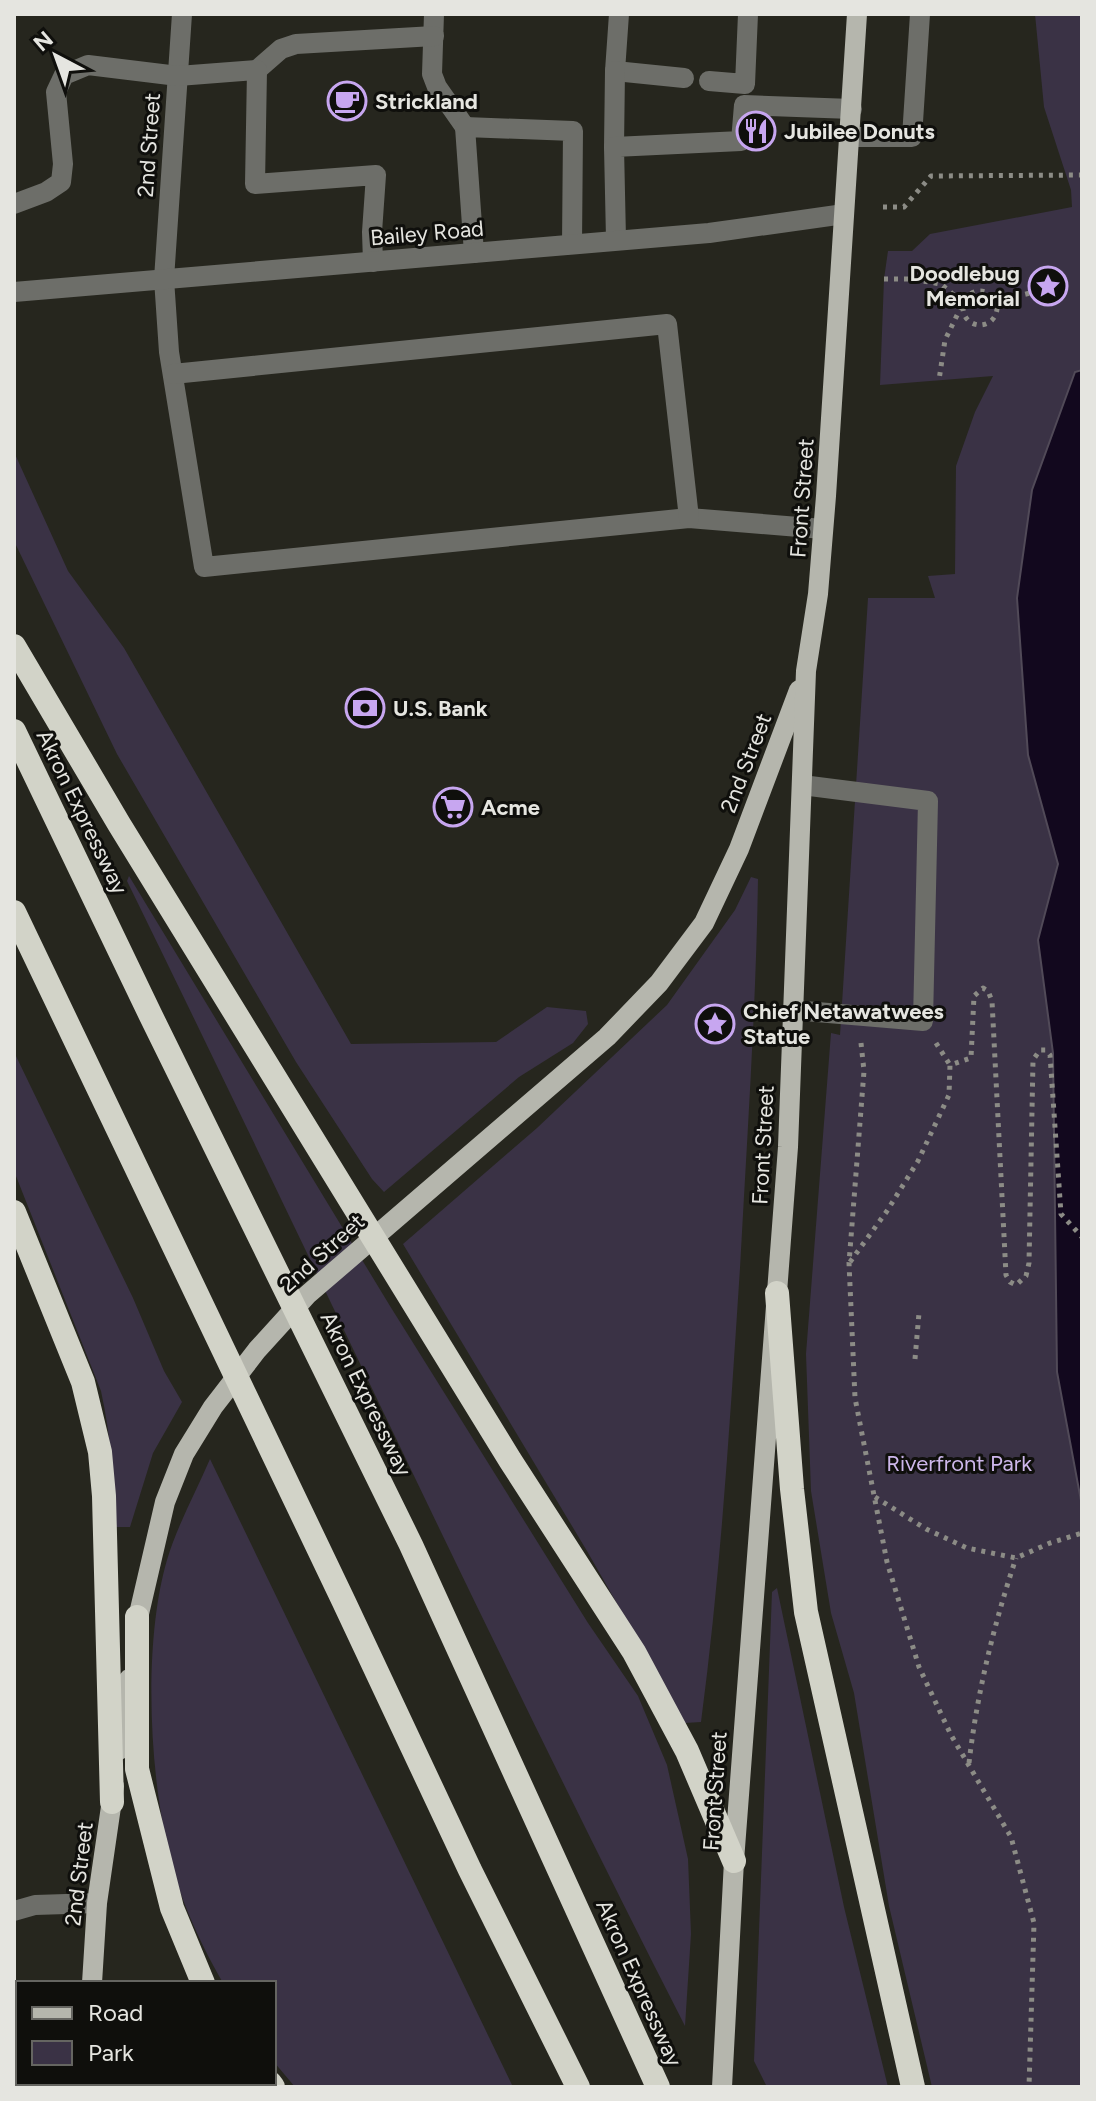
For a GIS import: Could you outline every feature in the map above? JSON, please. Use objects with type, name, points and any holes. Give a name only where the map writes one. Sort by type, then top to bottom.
[{"type":"highway","points":[[14,646],[119,824],[510,1460],[634,1652],[687,1751],[734,1861]]},
{"type":"highway","name":"Akron Expressway","points":[[14,731],[156,1028],[411,1545],[658,2087]]},
{"type":"highway","points":[[14,912],[470,1870],[578,2087]]},
{"type":"highway","points":[[14,1212],[83,1382],[100,1452],[104,1496],[112,1802]]},
{"type":"highway","points":[[777,1293],[793,1502],[806,1612],[913,2087]]},
{"type":"highway","points":[[137,1617],[137,1769],[172,1908],[202,1981]]},
{"type":"main road","name":"Front Street","points":[[722,2087],[734,1861],[788,1147],[806,671],[818,594],[857,14]]},
{"type":"main road","name":"2nd Street","points":[[92,1981],[97,1903],[137,1617],[165,1502],[184,1454],[213,1407],[257,1350],[307,1295],[607,1037],[659,983],[704,923],[739,849],[806,671]]},
{"type":"street","name":"2nd Street","points":[[182,14],[164,279],[173,374],[204,567],[689,518]]},
{"type":"street","points":[[434,14],[432,74],[437,87],[465,127],[474,253]]},
{"type":"street","points":[[616,239],[615,71],[619,14]]},
{"type":"street","points":[[614,147],[741,141],[748,14]]},
{"type":"street","points":[[850,137],[912,137],[920,14]]},
{"type":"street","points":[[14,204],[46,192],[61,182],[63,164],[56,92],[64,75],[88,65],[178,76],[257,70],[281,49],[296,44],[434,36]]},
{"type":"street","points":[[257,70],[255,184],[376,175],[373,262]]},
{"type":"street","points":[[615,71],[684,78]]},
{"type":"street","points":[[709,81],[745,84]]},
{"type":"street","points":[[744,105],[852,109]]},
{"type":"street","points":[[465,127],[573,131],[572,244]]},
{"type":"street","name":"Bailey Road","points":[[14,292],[709,233],[844,214]]},
{"type":"street","points":[[173,374],[667,324],[689,518],[823,529]]},
{"type":"street","points":[[793,1010],[923,1021],[928,801],[802,785]]},
{"type":"street","points":[[14,1911],[35,1905],[97,1903]]},
{"type":"path","points":[[883,207],[904,207],[931,176],[1082,175]]},
{"type":"path","points":[[884,279],[941,284],[963,303],[966,319],[981,326],[995,318],[996,301],[988,292],[976,291],[966,298],[963,303],[945,340],[939,380]]},
{"type":"path","points":[[996,301],[1039,291]]},
{"type":"path","points":[[849,1263],[918,1161],[949,1095],[950,1065],[971,1058],[974,996],[983,988],[988,991],[992,1001],[1006,1275],[1016,1285],[1026,1276],[1029,1263],[1033,1060],[1040,1050],[1046,1050],[1050,1055],[1061,1214],[1082,1237]]},
{"type":"path","points":[[851,1038],[861,1041],[864,1071],[849,1263],[855,1398],[887,1562],[919,1667],[951,1735],[1011,1837],[1034,1923],[1029,2087]]},
{"type":"path","points":[[915,1359],[919,1313]]},
{"type":"path","points":[[874,1497],[926,1529],[967,1548],[1016,1558],[1082,1533]]},
{"type":"path","points":[[969,1765],[974,1721],[1000,1606],[1016,1558]]},
{"type":"green space","name":"Riverfront Park","points":[[1035,14],[1082,14],[1082,370],[1075,372],[1032,490],[1028,755],[1058,864],[1038,940],[1053,1053],[1057,1372],[1082,1506],[1082,2087],[932,2087],[889,1906],[854,1693],[831,1613],[811,1491],[806,1354],[831,1033],[840,1035],[868,598],[935,598],[928,576],[955,574],[956,466],[975,412],[993,376],[880,385],[888,251],[912,251],[930,234],[1072,207],[1071,190],[1044,107]]},
{"type":"green space","points":[[14,452],[68,571],[124,648],[351,1044],[496,1042],[547,1007],[586,1011],[588,1024],[573,1043],[519,1077],[384,1192],[372,1179],[296,1062],[117,754],[14,541]]},
{"type":"green space","points":[[129,876],[390,1306],[588,1623],[638,1696],[667,1765],[688,1859],[691,1934],[685,2026],[473,1598],[127,881]]},
{"type":"green space","points":[[751,877],[758,879],[753,1025],[724,1495],[701,1722],[685,1723],[587,1551],[403,1244],[537,1128],[667,1005],[735,910]]},
{"type":"green space","points":[[14,1052],[133,1298],[164,1371],[182,1402],[153,1453],[130,1527],[114,1527],[111,1459],[101,1391],[14,1171]]},
{"type":"green space","points":[[210,1459],[513,2087],[295,2087],[276,2064],[276,1981],[222,1981],[178,1887],[165,1838],[154,1758],[154,1633],[167,1560]]},
{"type":"green space","points":[[777,1588],[844,1907],[888,2087],[767,2087],[754,2061],[772,1592]]},
{"type":"shaded area","points":[[1082,370],[1082,1506],[1057,1372],[1053,1053],[1038,940],[1058,864],[1028,755],[1017,598],[1032,490],[1075,372]]},
{"type":"place","name":"Strickland","points":[[347,101]]},
{"type":"place","name":"Jubilee Donuts","points":[[756,131]]},
{"type":"place","name":"Doodlebug Memorial","points":[[1048,286]]},
{"type":"place","name":"U.S. Bank","points":[[365,708]]},
{"type":"place","name":"Acme","points":[[453,807]]},
{"type":"place","name":"Chief Netawatwees Statue","points":[[715,1024]]}]
